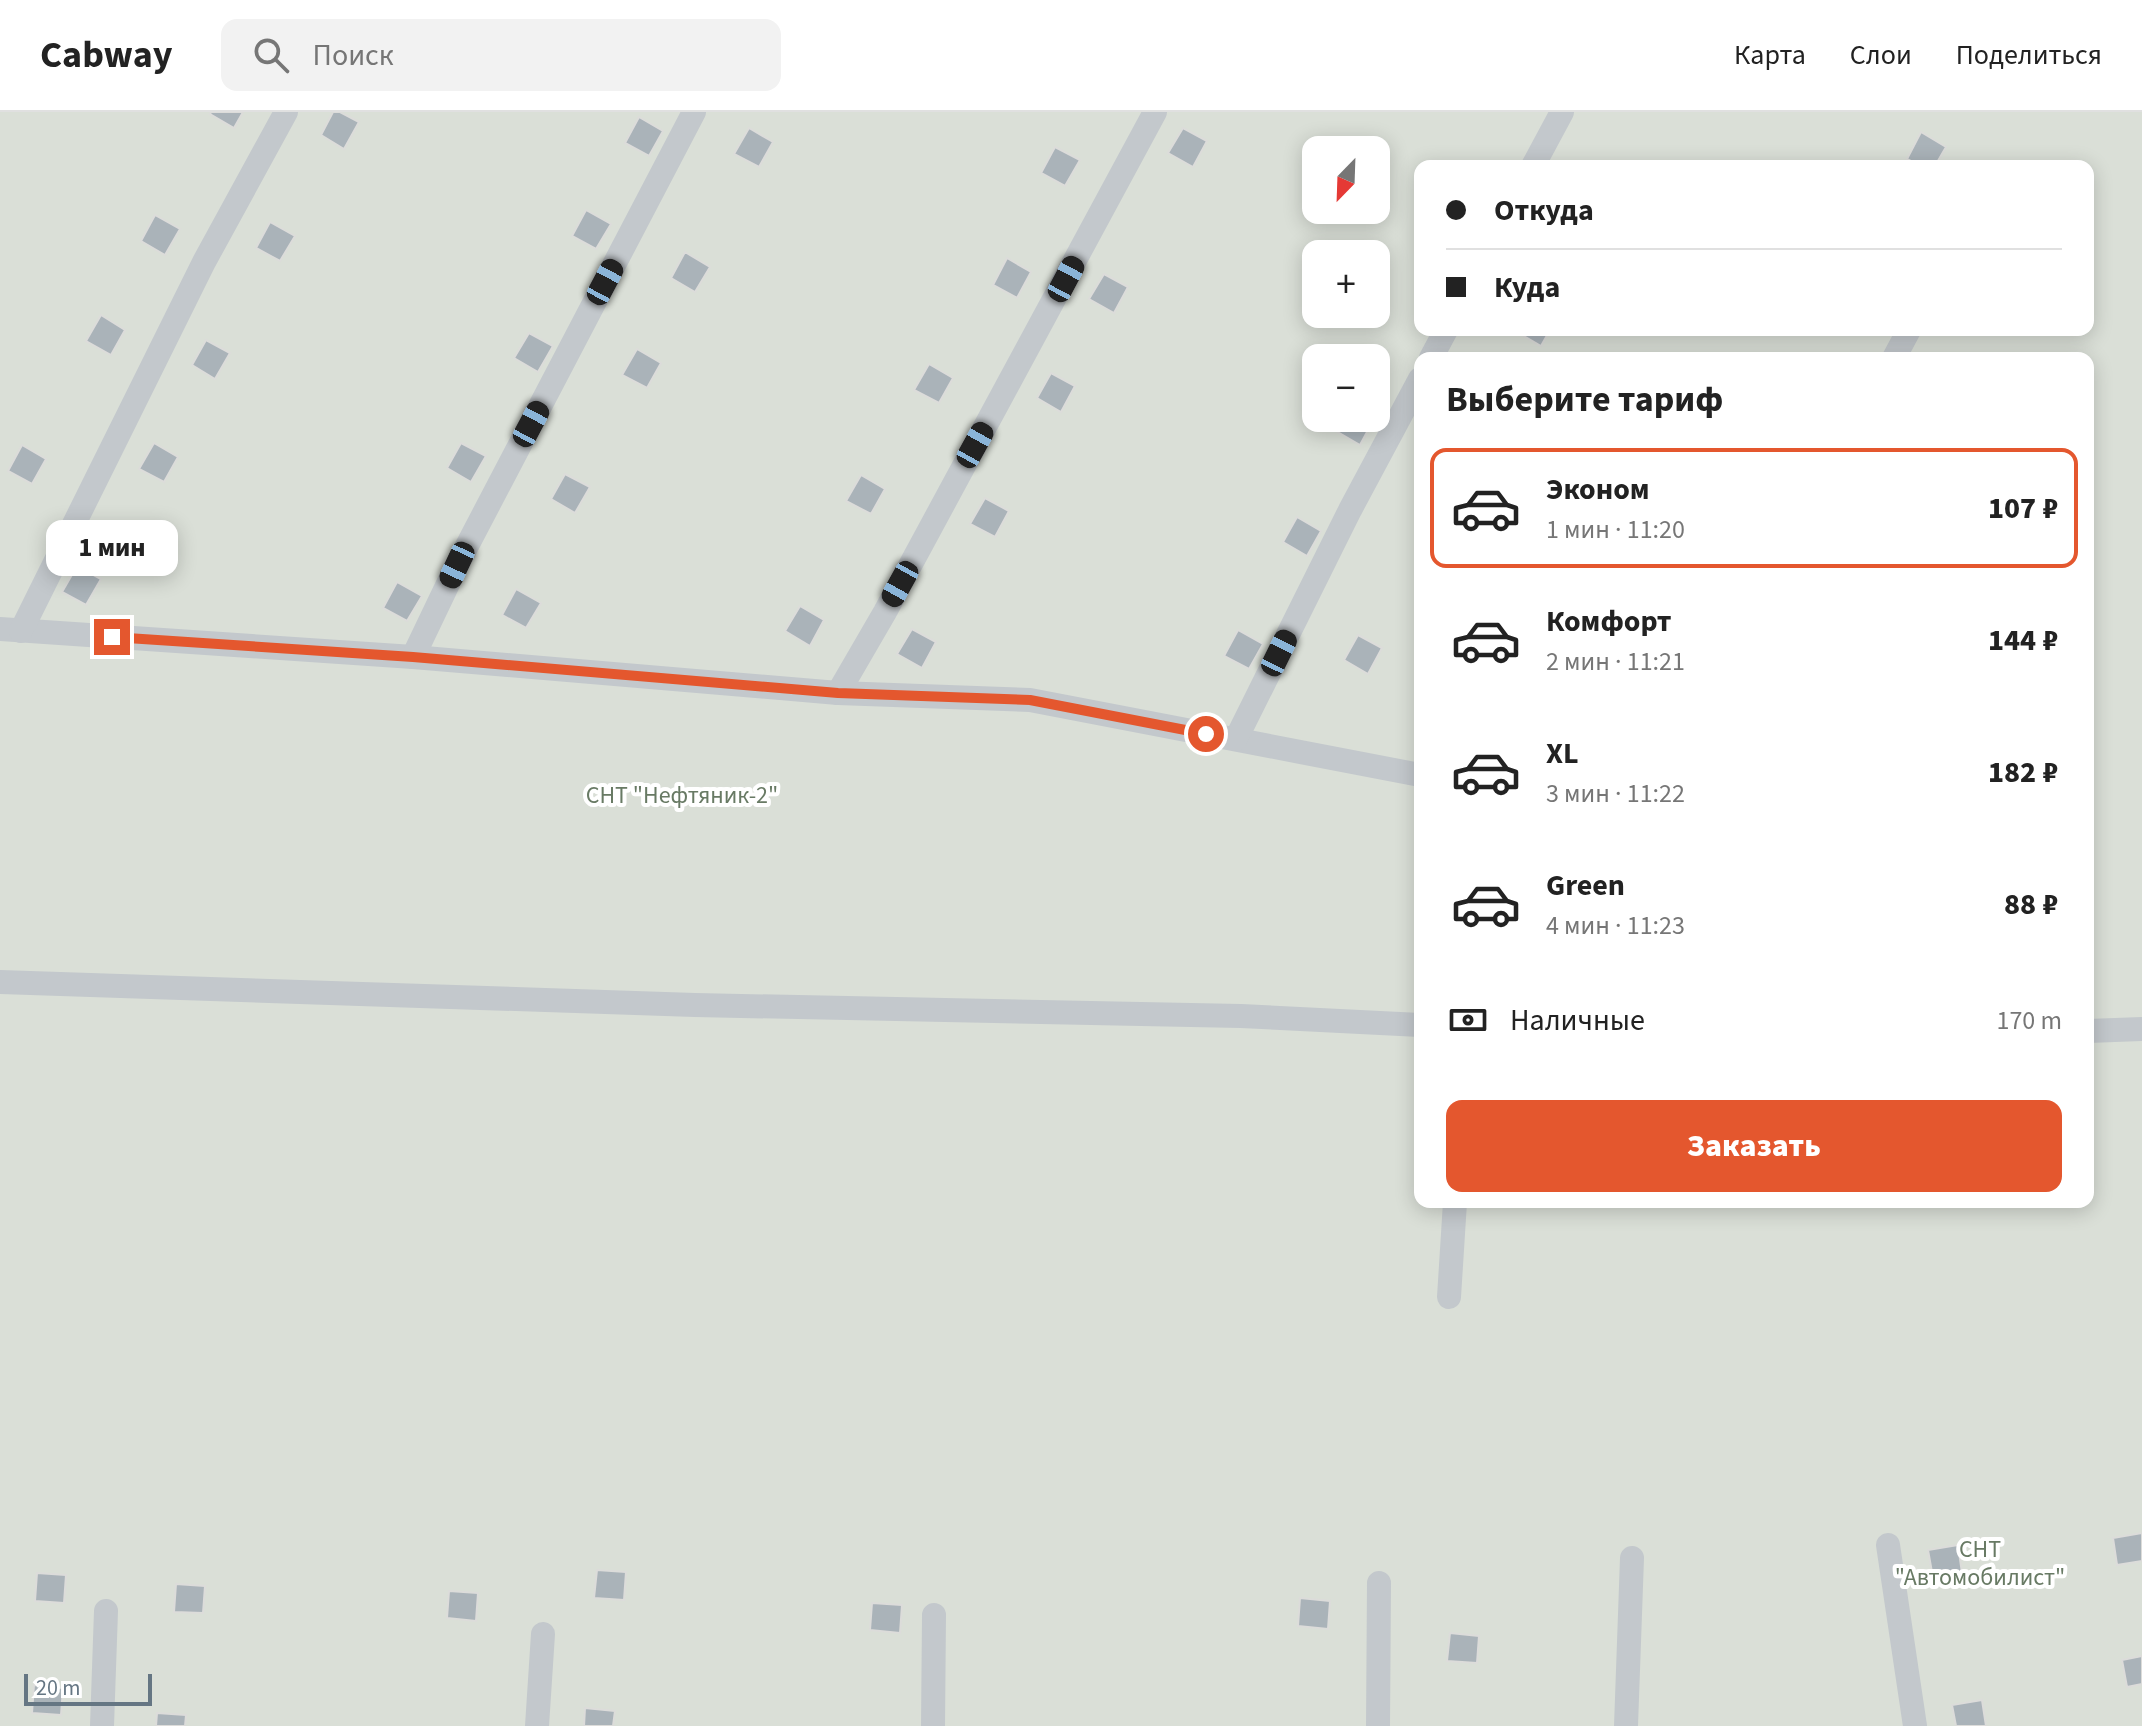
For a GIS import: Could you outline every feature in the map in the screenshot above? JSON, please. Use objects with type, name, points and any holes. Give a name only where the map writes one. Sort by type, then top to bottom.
[{"type":"lane","points":[[286,112],[11,630],[413,657],[838,693],[1030,700],[1414,774]]},
{"type":"lane","points":[[413,657],[457,565],[694,112]]},
{"type":"lane","points":[[838,693],[885,612],[1155,112]]},
{"type":"lane","points":[[1536,160],[1562,112]]},
{"type":"lane","points":[[1236,739],[1350,510],[1414,390]]},
{"type":"lane","points":[[0,982],[695,1005],[1241,1016],[1414,1025]]},
{"type":"lane","points":[[2094,1031],[2142,1029]]},
{"type":"lane","points":[[1449,1297],[1455,1208]]},
{"type":"lane","points":[[1888,1545],[1915,1726]]},
{"type":"lane","points":[[1626,1726],[1632,1558]]},
{"type":"lane","points":[[1378,1726],[1379,1583]]},
{"type":"lane","points":[[102,1726],[106,1611]]},
{"type":"lane","points":[[933,1726],[934,1615]]},
{"type":"lane","points":[[537,1726],[543,1634]]},
{"type":"green space","name":"СНТ \"Нефтяник-2\"","points":[[0,112],[2142,112],[2142,1726],[0,1726]]},
{"type":"building","points":[[211,112],[243,112],[234,128]]},
{"type":"building","points":[[333,112],[340,112],[359,122],[344,149],[321,135]]},
{"type":"building","points":[[639,117],[663,131],[649,156],[625,143]]},
{"type":"building","points":[[749,128],[773,142],[759,167],[734,154]]},
{"type":"building","points":[[1183,128],[1207,141],[1193,167],[1168,153]]},
{"type":"building","points":[[1921,132],[1946,147],[1938,160],[1907,159]]},
{"type":"building","points":[[1055,147],[1080,160],[1065,186],[1041,173]]},
{"type":"building","points":[[586,210],[611,224],[596,249],[572,236]]},
{"type":"building","points":[[155,215],[180,229],[165,255],[141,241]]},
{"type":"building","points":[[270,222],[295,236],[280,261],[256,248]]},
{"type":"building","points":[[685,252],[710,267],[695,292],[671,278]]},
{"type":"building","points":[[1007,258],[1031,272],[1017,298],[993,285]]},
{"type":"building","points":[[1104,274],[1128,287],[1114,313],[1089,299]]},
{"type":"building","points":[[101,315],[125,330],[111,355],[86,341]]},
{"type":"building","points":[[529,333],[553,346],[538,372],[514,358]]},
{"type":"building","points":[[1524,336],[1547,336],[1541,346]]},
{"type":"building","points":[[206,340],[230,353],[215,379],[192,365]]},
{"type":"building","points":[[637,349],[661,363],[647,388],[622,375]]},
{"type":"building","points":[[929,364],[953,378],[939,403],[914,390]]},
{"type":"building","points":[[1051,373],[1075,386],[1061,412],[1037,398]]},
{"type":"building","points":[[1338,432],[1367,432],[1360,445]]},
{"type":"building","points":[[154,443],[178,457],[164,482],[139,469]]},
{"type":"building","points":[[461,443],[486,456],[471,482],[447,468]]},
{"type":"building","points":[[22,445],[46,459],[32,484],[8,471]]},
{"type":"building","points":[[565,474],[590,487],[575,513],[551,499]]},
{"type":"building","points":[[861,475],[885,489],[871,514],[846,501]]},
{"type":"building","points":[[985,498],[1009,511],[995,537],[970,524]]},
{"type":"building","points":[[1297,517],[1321,531],[1307,556],[1283,542]]},
{"type":"building","points":[[77,566],[101,579],[86,605],[62,592]]},
{"type":"building","points":[[397,582],[422,596],[407,621],[383,608]]},
{"type":"building","points":[[516,589],[541,603],[526,628],[502,615]]},
{"type":"building","points":[[800,606],[824,620],[810,646],[785,631]]},
{"type":"building","points":[[912,629],[936,642],[922,668],[897,654]]},
{"type":"building","points":[[1238,630],[1263,644],[1249,669],[1224,656]]},
{"type":"building","points":[[1358,635],[1382,648],[1368,674],[1344,660]]},
{"type":"building","points":[[2142,1533],[2142,1561],[2117,1565],[2113,1538]]},
{"type":"building","points":[[1958,1545],[1962,1573],[1933,1578],[1928,1550]]},
{"type":"building","points":[[597,1570],[626,1572],[624,1600],[594,1598]]},
{"type":"building","points":[[37,1573],[66,1575],[64,1603],[35,1601]]},
{"type":"building","points":[[176,1584],[205,1586],[203,1613],[174,1612]]},
{"type":"building","points":[[449,1591],[478,1593],[476,1621],[447,1618]]},
{"type":"building","points":[[1300,1598],[1330,1601],[1328,1629],[1298,1626]]},
{"type":"building","points":[[872,1603],[902,1605],[900,1633],[870,1630]]},
{"type":"building","points":[[1450,1633],[1479,1636],[1477,1663],[1447,1661]]},
{"type":"building","points":[[2142,1656],[2142,1684],[2127,1687],[2122,1660]]},
{"type":"building","points":[[34,1685],[63,1688],[61,1715],[32,1713]]},
{"type":"building","points":[[1982,1700],[1986,1726],[1956,1726],[1952,1705]]},
{"type":"building","points":[[585,1708],[615,1711],[613,1726],[584,1726]]},
{"type":"building","points":[[157,1713],[186,1715],[185,1726],[156,1726]]},
{"type":"route","points":[[112,637],[413,657],[838,693],[1030,700],[1206,734]]},
{"type":"park label","name":"СНТ \"Автомобилист\"","points":[[1980,1563]]}]
